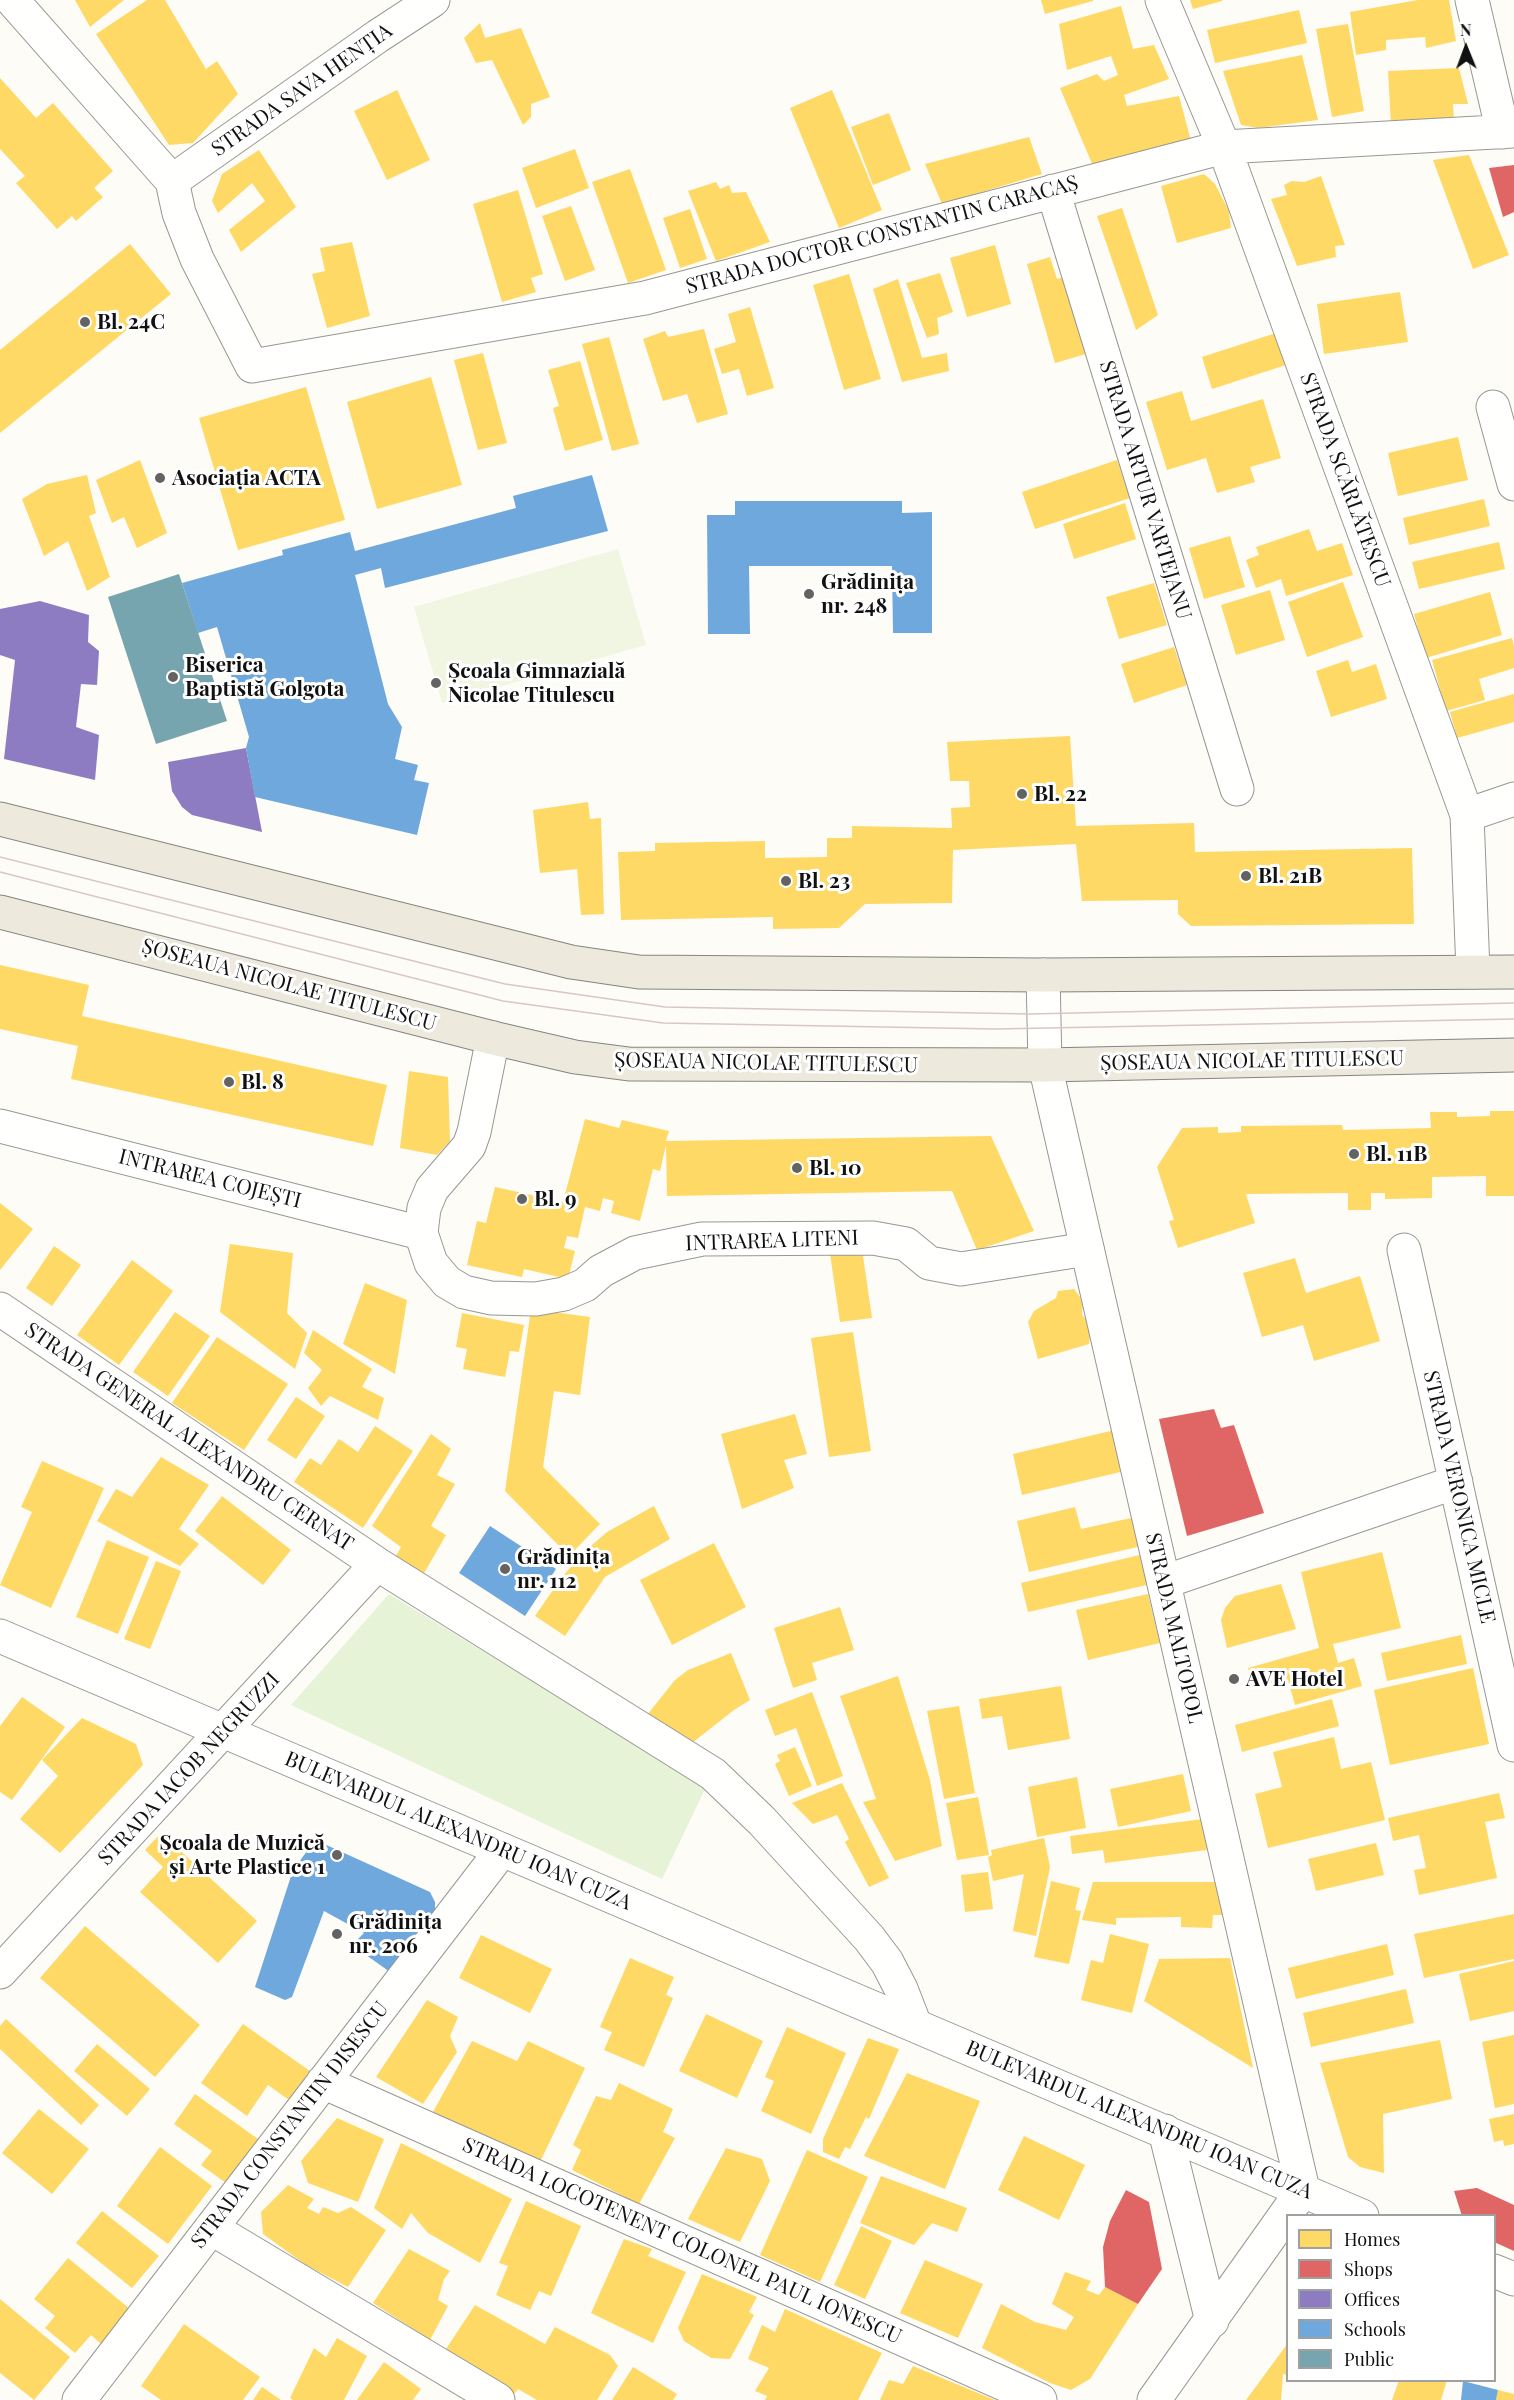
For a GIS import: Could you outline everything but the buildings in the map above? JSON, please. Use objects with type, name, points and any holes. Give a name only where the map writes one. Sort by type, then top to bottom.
[{"type":"main road","points":[[0,819],[571,962],[639,972],[1043,975],[1514,972]]},
{"type":"main road","name":"ȘOSEAUA NICOLAE TITULESCU","points":[[0,912],[493,1038],[575,1057],[629,1064],[1045,1065],[1514,1055]]},
{"type":"street","points":[[12,0],[172,181]]},
{"type":"street","name":"STRADA SAVA HENȚIA","points":[[172,181],[433,0]]},
{"type":"street","name":"STRADA SCĂRLĂTESCU","points":[[1162,0],[1224,147],[1467,815],[1473,972]]},
{"type":"street","points":[[1472,0],[1509,132]]},
{"type":"street","name":"STRADA DOCTOR CONSTANTIN CARACAȘ","points":[[172,181],[179,213],[197,259],[252,366],[645,298],[1224,147],[1509,132]]},
{"type":"street","name":"STRADA ARTUR VARTEJANU","points":[[1053,191],[1237,789]]},
{"type":"street","points":[[1493,407],[1514,484]]},
{"type":"street","points":[[1467,815],[1514,799]]},
{"type":"street","name":"STRADA MALTOPOL","points":[[1043,975],[1045,1065],[1304,2190]]},
{"type":"street","points":[[420,1233],[424,1208],[432,1189],[469,1146],[472,1139],[493,1038]]},
{"type":"street","name":"INTRAREA COJEȘTI","points":[[0,1126],[420,1233]]},
{"type":"street","name":"INTRAREA LITENI","points":[[420,1233],[431,1263],[447,1282],[464,1292],[491,1298],[536,1299],[564,1294],[585,1285],[601,1270],[634,1253],[702,1239],[873,1238],[906,1244],[929,1263],[961,1269],[1087,1249]]},
{"type":"street","name":"STRADA VERONICA MICLE","points":[[1404,1250],[1514,1745]]},
{"type":"street","name":"STRADA GENERAL ALEXANDRU CERNAT","points":[[0,1310],[377,1564]]},
{"type":"street","points":[[1164,1582],[1456,1482]]},
{"type":"street","points":[[377,1564],[683,1754],[730,1788],[869,1938],[887,1962],[901,1989],[915,2025]]},
{"type":"street","name":"STRADA IACOB NEGRUZZI","points":[[0,1972],[377,1564]]},
{"type":"street","name":"BULEVARDUL ALEXANDRU IOAN CUZA","points":[[0,1636],[1358,2214]]},
{"type":"street","name":"STRADA CONSTANTIN DISESCU","points":[[92,2395],[211,2228],[502,1850]]},
{"type":"street","name":"STRADA LOCOTENENT COLONEL PAUL IONESCU","points":[[323,2082],[1040,2400]]},
{"type":"street","points":[[1165,2131],[1212,2321]]},
{"type":"street","points":[[1287,2214],[1304,2190]]},
{"type":"street","points":[[1154,2400],[1286,2216]]},
{"type":"street","points":[[211,2228],[498,2400]]},
{"type":"street","points":[[1496,2272],[1514,2279]]},
{"type":"green space","points":[[618,549],[646,645],[442,703],[414,607]]},
{"type":"green space","points":[[389,1594],[706,1787],[662,1879],[291,1705]]},
{"type":"tram line","points":[[0,857],[505,984],[665,1007],[1030,1014],[1514,1003]]},
{"type":"tram line","points":[[0,872],[503,1001],[663,1023],[995,1029],[1514,1019]]},
{"type":"place","name":"Bl. 24C","points":[[85,322]]},
{"type":"place","name":"Asociația ACTA","points":[[160,478]]},
{"type":"place","name":"Grădinița nr. 248","points":[[809,594]]},
{"type":"place","name":"Biserica Baptistă Golgota","points":[[173,677]]},
{"type":"place","name":"Școala Gimnazială Nicolae Titulescu","points":[[436,683]]},
{"type":"place","name":"Bl. 22","points":[[1022,794]]},
{"type":"place","name":"Bl. 21B","points":[[1246,876]]},
{"type":"place","name":"Bl. 23","points":[[786,881]]},
{"type":"place","name":"Bl. 8","points":[[229,1082]]},
{"type":"place","name":"Bl. 11B","points":[[1354,1154]]},
{"type":"place","name":"Bl. 10","points":[[797,1168]]},
{"type":"place","name":"Bl. 9","points":[[522,1199]]},
{"type":"place","name":"Grădinița nr. 112","points":[[505,1569]]},
{"type":"place","name":"AVE Hotel","points":[[1234,1679]]},
{"type":"place","name":"Școala de Muzică și Arte Plastice 1","points":[[337,1855]]},
{"type":"place","name":"Grădinița nr. 206","points":[[337,1934]]}]
